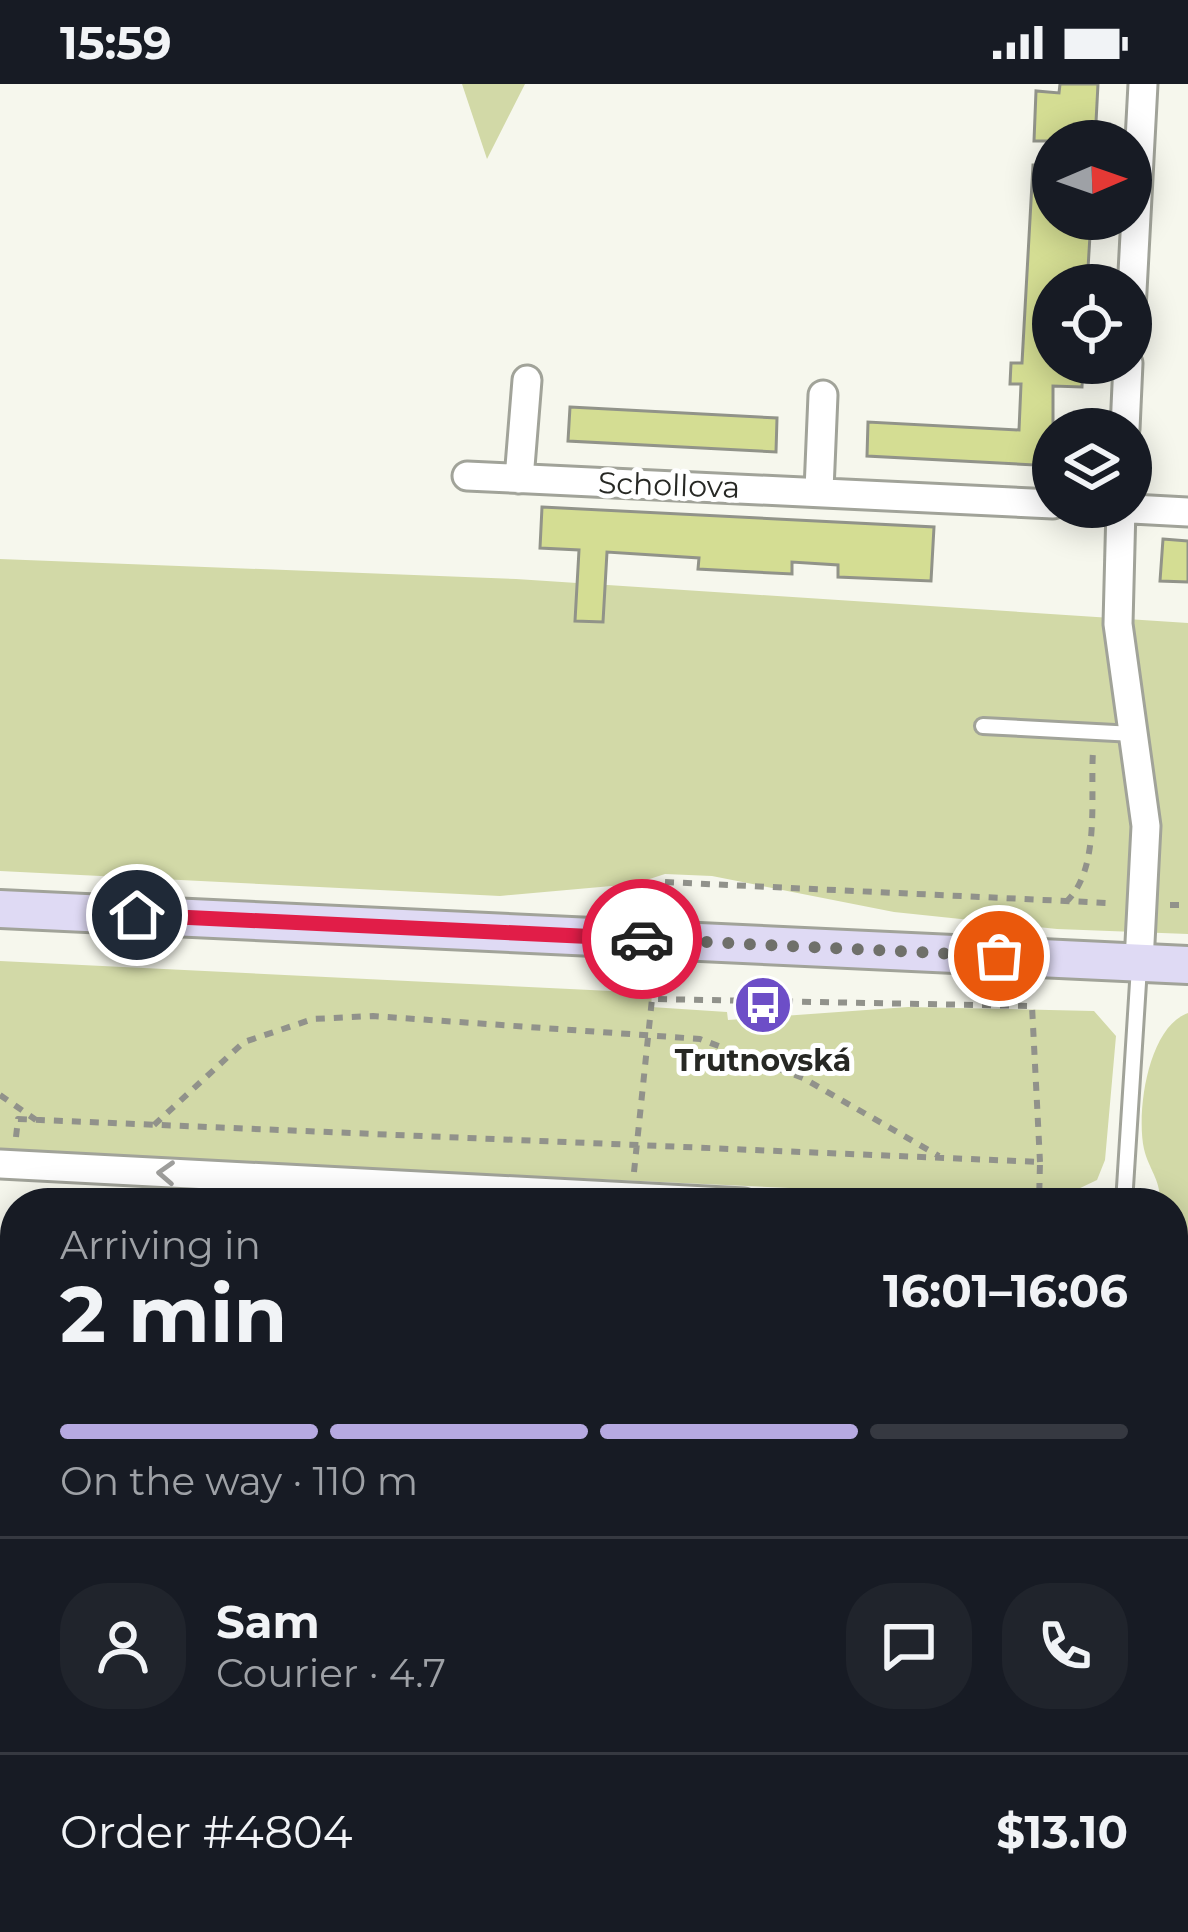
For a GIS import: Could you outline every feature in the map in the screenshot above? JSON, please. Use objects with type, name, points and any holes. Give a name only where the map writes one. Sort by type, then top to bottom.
[{"type":"main road","points":[[0,909],[1188,964]]},
{"type":"street","points":[[1133,264],[1143,84]]},
{"type":"street","points":[[519,479],[526,380]]},
{"type":"street","points":[[819,490],[824,395]]},
{"type":"street","name":"Schollova","points":[[466,476],[1032,504]]},
{"type":"street","points":[[1152,510],[1188,512]]},
{"type":"street","points":[[1120,528],[1118,623],[1146,826],[1139,962]]},
{"type":"street","points":[[7,1164],[386,1188]]},
{"type":"lane","points":[[983,727],[1135,734]]},
{"type":"lane","points":[[1125,1188],[1139,962]]},
{"type":"path","points":[[665,882],[1108,903]]},
{"type":"path","points":[[1170,904],[1188,905]]},
{"type":"path","points":[[632,1188],[652,999],[1032,1006],[1039,1188]]},
{"type":"path","points":[[153,1125],[244,1042],[313,1019],[373,1016],[700,1039],[802,1078],[943,1158]]},
{"type":"path","points":[[0,1095],[36,1120]]},
{"type":"path","points":[[7,1164],[17,1119],[1040,1162]]},
{"type":"green space","points":[[462,84],[525,84],[487,159]]},
{"type":"green space","points":[[0,559],[516,579],[1188,623],[1188,934],[1057,929],[894,912],[712,876],[665,874],[634,884],[500,896],[0,871]]},
{"type":"green space","points":[[0,961],[652,993],[651,1007],[727,1012],[728,1020],[908,1007],[1094,1011],[1116,1036],[1105,1160],[1097,1180],[1080,1188],[791,1188],[0,1152]]},
{"type":"green space","points":[[1188,1013],[1188,1188],[1159,1188],[1144,1149],[1142,1114],[1154,1052],[1174,1021]]},
{"type":"building","points":[[1060,84],[1098,84],[1096,120],[1035,120],[1036,91],[1059,93]]},
{"type":"building","points":[[1032,183],[1032,240],[1090,240],[1088,264],[1032,264],[1032,384],[1082,387],[1053,386],[1053,408],[1032,408],[1032,465],[867,456],[868,422],[1019,430],[1021,384],[1010,384],[1011,363],[1022,363]]},
{"type":"building","points":[[570,407],[777,418],[776,452],[568,441]]},
{"type":"building","points":[[542,507],[934,527],[931,581],[838,577],[838,565],[792,562],[792,574],[698,569],[699,558],[607,552],[603,622],[575,621],[579,550],[540,548]]},
{"type":"building","points":[[1163,539],[1188,541],[1188,582],[1160,581]]},
{"type":"way so far","points":[[642,939],[999,956]]},
{"type":"place","name":"Trutnovská","points":[[763,1005]]},
{"type":"route","points":[[137,915],[642,939]]}]
